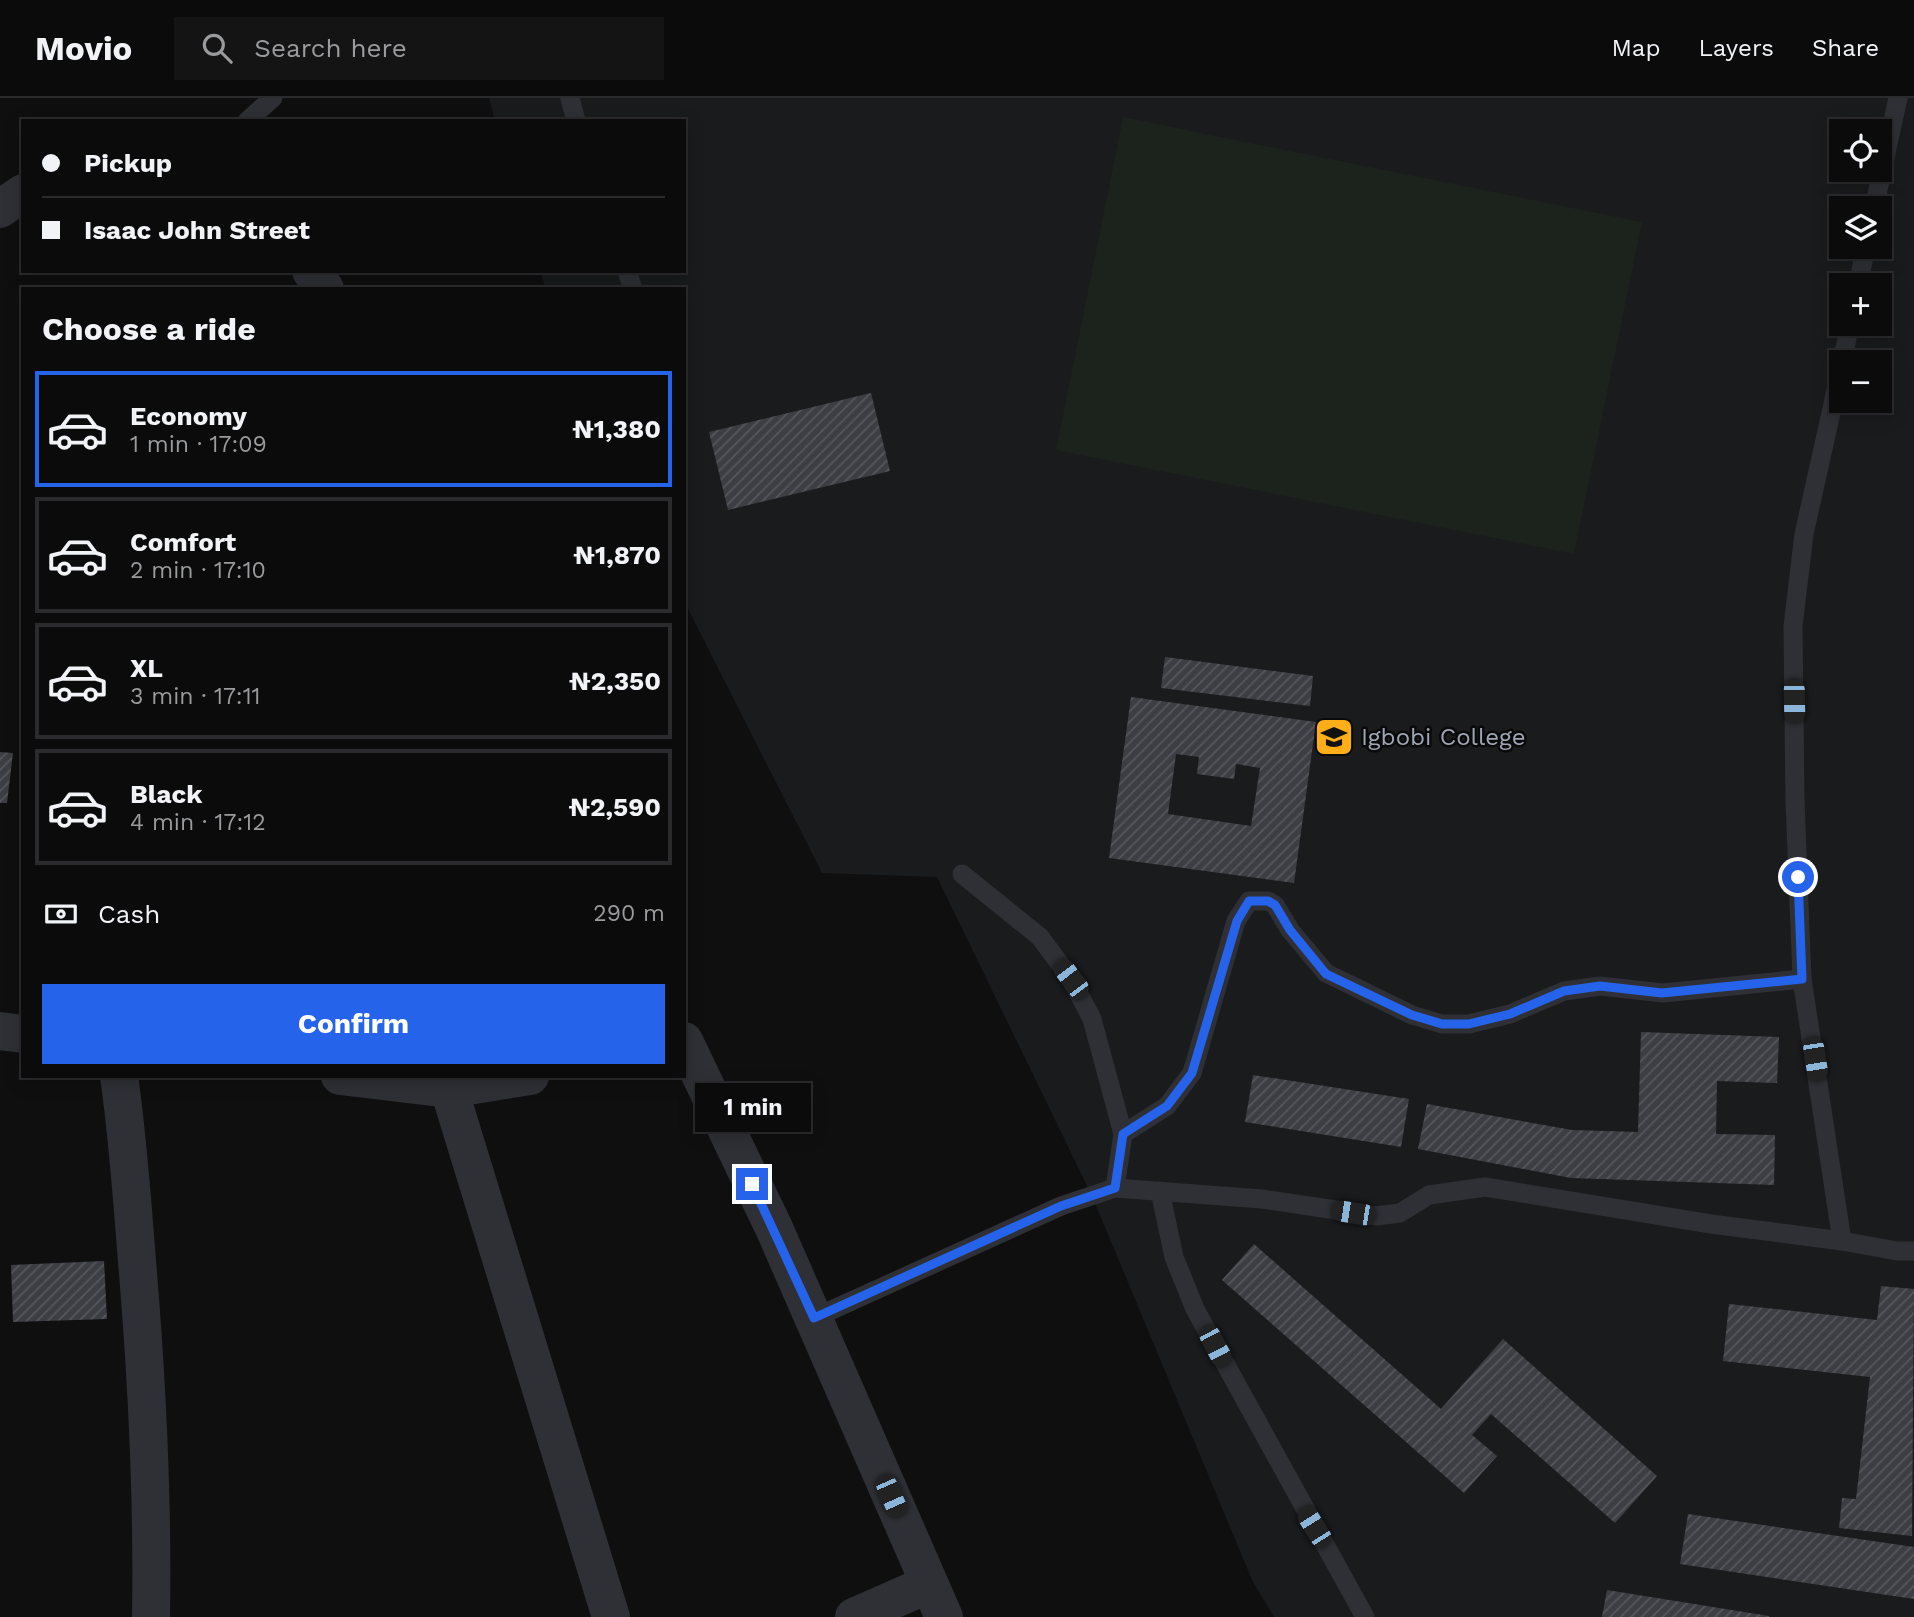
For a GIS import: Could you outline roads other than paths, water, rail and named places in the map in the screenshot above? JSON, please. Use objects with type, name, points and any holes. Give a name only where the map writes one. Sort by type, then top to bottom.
[{"type":"street","points":[[0,209],[21,194]]},
{"type":"street","points":[[313,273],[323,287]]},
{"type":"street","points":[[0,1031],[21,1034]]},
{"type":"street","points":[[686,1049],[814,1318],[937,1601],[854,1617]]},
{"type":"street","points":[[119,1078],[144,1347],[152,1534],[151,1617]]},
{"type":"street","points":[[357,1078],[449,1089],[518,1078]]},
{"type":"street","points":[[449,1089],[611,1617]]},
{"type":"lane","points":[[249,119],[274,98]]},
{"type":"lane","points":[[570,98],[575,119]]},
{"type":"lane","points":[[1877,196],[1898,98]]},
{"type":"lane","points":[[1831,413],[1804,534],[1793,626],[1795,801],[1802,979],[1842,1241]]},
{"type":"lane","points":[[962,874],[1040,937],[1071,979],[1092,1018],[1123,1134],[1115,1188]]},
{"type":"lane","points":[[1123,1134],[1167,1106],[1192,1073],[1237,921],[1249,901],[1268,901],[1275,905],[1290,930],[1326,974],[1412,1015],[1442,1024],[1469,1024],[1510,1014],[1564,991],[1600,986],[1662,993],[1802,979]]},
{"type":"lane","points":[[814,1318],[1061,1206],[1115,1188],[1262,1199],[1376,1216],[1400,1213],[1429,1195],[1485,1187],[1711,1224],[1897,1251],[1914,1251]]},
{"type":"lane","points":[[1160,1191],[1174,1257],[1195,1309],[1365,1617]]},
{"type":"place","name":"Igbobi College","points":[[1334,737]]}]
